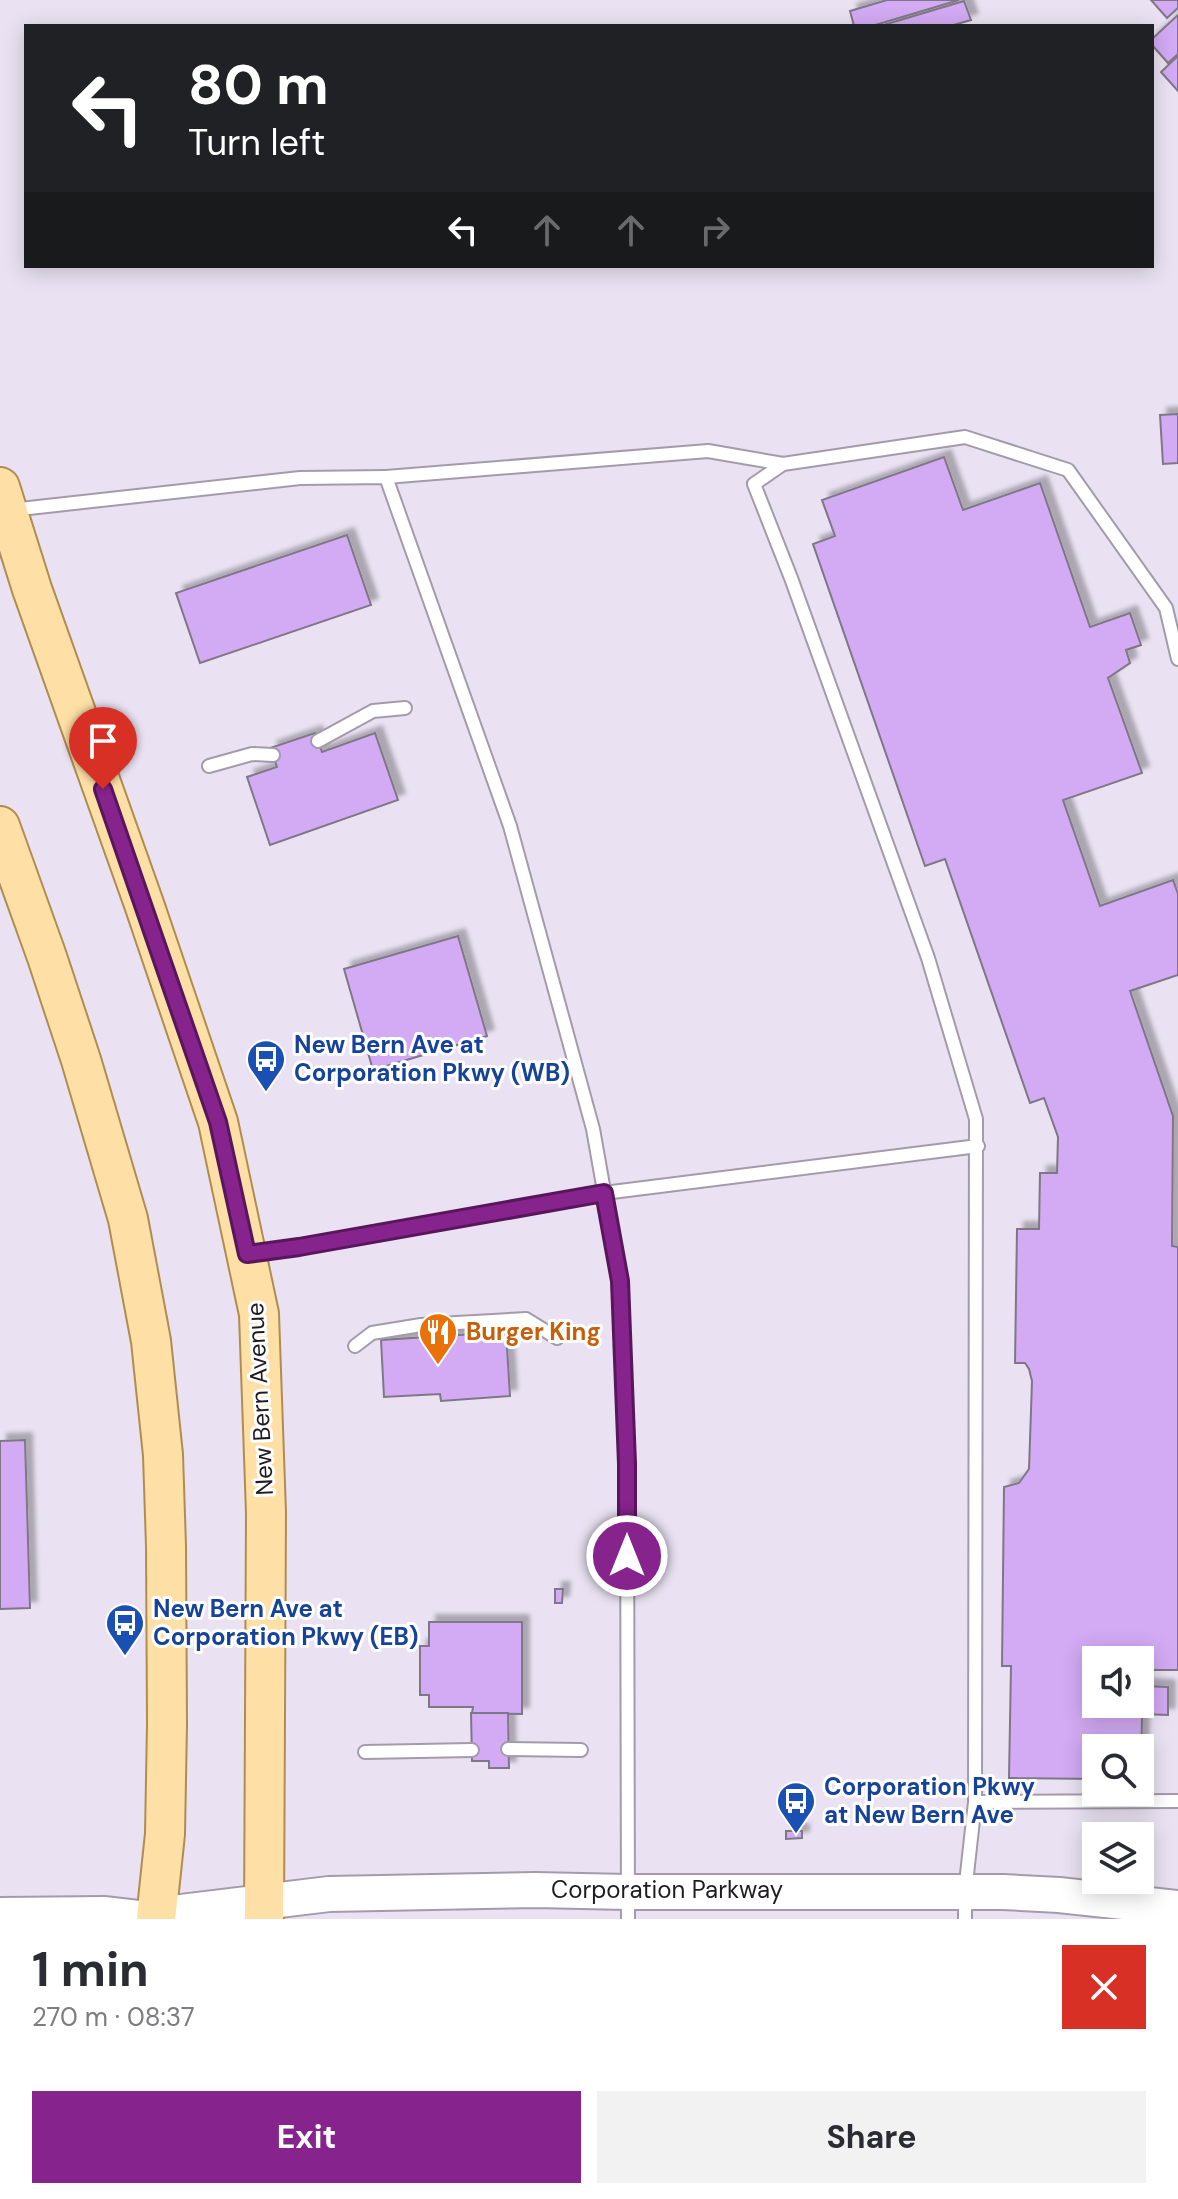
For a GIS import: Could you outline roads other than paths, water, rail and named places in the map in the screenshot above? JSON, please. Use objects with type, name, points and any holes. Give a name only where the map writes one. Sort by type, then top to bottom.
[{"type":"main road","name":"New Bern Avenue","points":[[4,499],[32,589],[218,1122],[259,1314],[266,1513],[264,1910]]},
{"type":"main road","points":[[0,826],[62,1001],[123,1204],[151,1341],[163,1455],[166,1546],[167,1724],[160,1918]]},
{"type":"main road","name":"Corporation Parkway","points":[[160,1918],[264,1910],[329,1894],[521,1890],[628,1905],[965,1905],[1059,1895],[1178,1908]]},
{"type":"street","name":"Corporation Parkway","points":[[0,1910],[104,1909],[160,1918]]},
{"type":"lane","points":[[4,499],[300,478],[386,477],[708,451],[783,464],[965,437],[1068,470],[1166,608],[1178,659]]},
{"type":"lane","points":[[783,464],[754,484],[928,958],[976,1119],[975,1802],[965,1905]]},
{"type":"lane","points":[[386,477],[510,826],[593,1129],[620,1281],[626,1437],[628,1905]]},
{"type":"lane","points":[[318,741],[373,711],[405,708]]},
{"type":"lane","points":[[209,766],[252,754],[273,755]]},
{"type":"lane","points":[[247,1254],[604,1193],[978,1146]]},
{"type":"lane","points":[[355,1346],[372,1333],[421,1325],[526,1319],[557,1338]]},
{"type":"lane","points":[[508,1749],[581,1750]]},
{"type":"lane","points":[[365,1752],[472,1750]]},
{"type":"lane","points":[[975,1802],[1178,1801]]},
{"type":"place","name":"New Bern Ave at Corporation Pkwy (WB)","points":[[266,1093]]},
{"type":"place","name":"Burger King","points":[[438,1366]]},
{"type":"place","name":"New Bern Ave at Corporation Pkwy (EB)","points":[[125,1657]]},
{"type":"place","name":"Corporation Pkwy at New Bern Ave","points":[[796,1835]]}]
